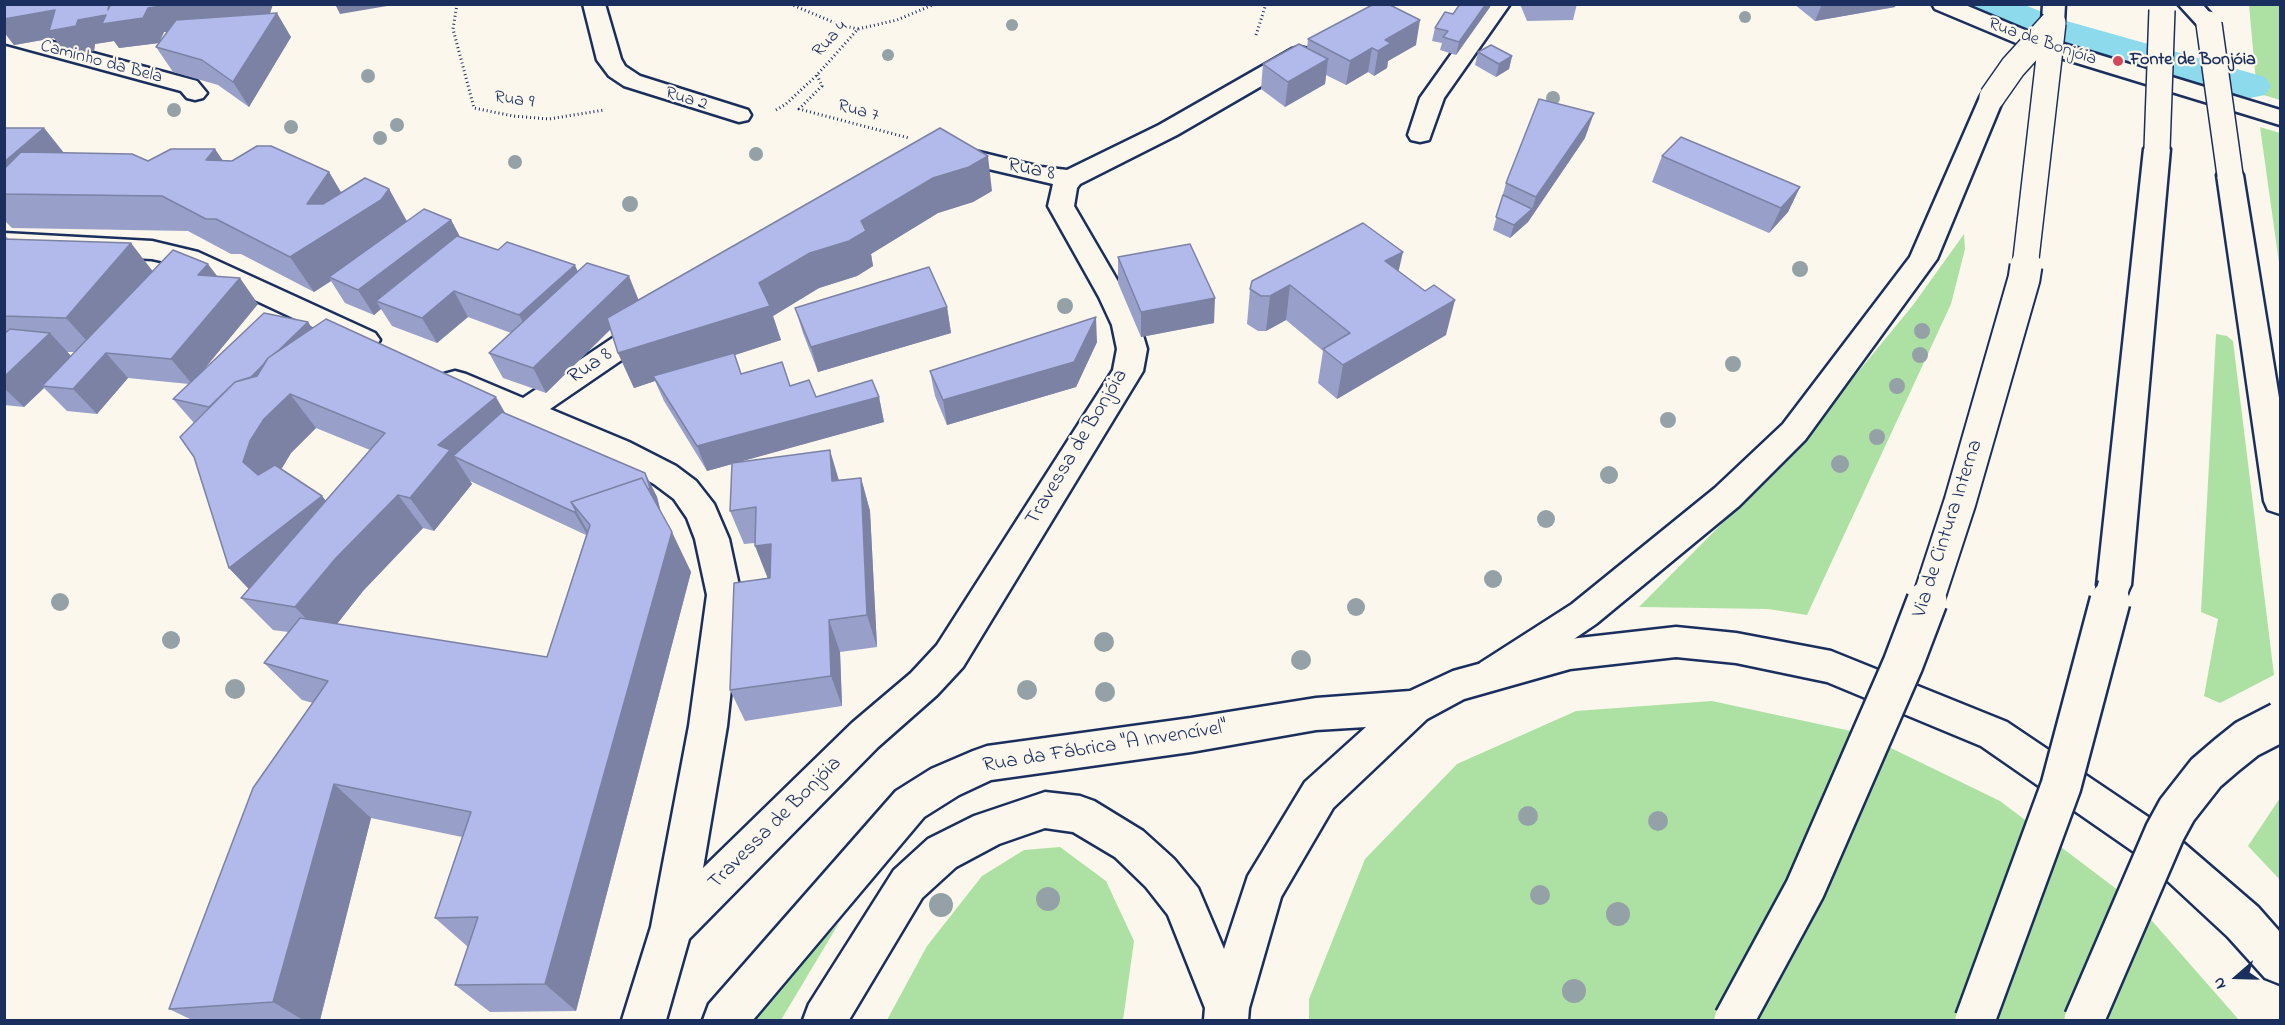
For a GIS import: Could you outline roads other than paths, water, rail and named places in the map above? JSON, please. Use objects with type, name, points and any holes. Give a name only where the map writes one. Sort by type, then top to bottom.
[{"type":"main road","name":"Rua 2","points":[[594,4],[609,60],[617,71],[632,81],[652,89],[739,115]]},
{"type":"main road","points":[[1420,135],[1432,98],[1499,4]]},
{"type":"main road","name":"Rua de Bonjóia","points":[[1943,4],[2036,43],[2280,118]]},
{"type":"main road","points":[[2189,4],[2209,24],[2280,501]]},
{"type":"main road","points":[[1975,1020],[2061,786],[2114,585],[2157,149],[2163,7]]},
{"type":"main road","points":[[1493,674],[1584,614],[1727,497],[1794,432],[1923,259],[1992,97],[2054,14]]},
{"type":"main road","name":"Via de Cintura Interna","points":[[1734,1020],[1805,889],[1908,653],[1953,524],[2024,279],[2054,14]]},
{"type":"main road","name":"Caminho da Bela","points":[[4,36],[189,86],[195,93]]},
{"type":"main road","points":[[1071,178],[1168,130],[1329,37]]},
{"type":"main road","name":"Rua 8","points":[[922,159],[932,153],[953,152],[1041,175],[1071,178]]},
{"type":"main road","name":"Travessa de Bonjóia","points":[[672,927],[866,735],[924,684],[950,656],[1128,371],[1132,349],[1126,325],[1113,297],[1061,206],[1064,187],[1071,178]]},
{"type":"main road","points":[[4,242],[152,250],[188,258],[394,354]]},
{"type":"main road","name":"Rua 8","points":[[527,410],[673,311]]},
{"type":"main road","points":[[427,369],[618,450],[665,475],[685,490],[702,513],[712,539],[724,595],[708,726],[672,927],[644,1020]]},
{"type":"main road","points":[[1226,1014],[1263,890],[1319,795],[1414,707],[1453,687],[1570,654],[1676,642],[1736,648],[1831,667],[1994,734],[2158,846],[2243,922],[2280,963]]},
{"type":"main road","name":"Rua da Fábrica \"A Invencível\"","points":[[725,1020],[910,804],[945,782],[987,763],[1191,735],[1316,714],[1414,707]]},
{"type":"main road","points":[[2084,1020],[2165,832],[2177,810],[2190,791],[2213,767],[2247,739],[2280,722]]},
{"type":"main road","points":[[825,1020],[908,884],[942,853],[988,829],[1045,810],[1080,814],[1129,844],[1160,873],[1183,902],[1226,1014]]},
{"type":"waterway","points":[[1986,4],[2049,28],[2250,86]]},
{"type":"place","name":"Fonte de Bonjóia","points":[[2118,61]]}]
